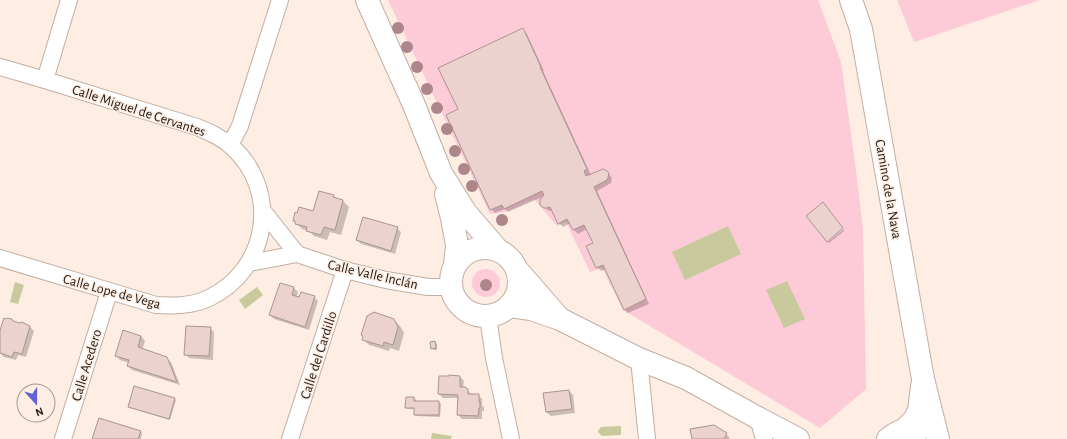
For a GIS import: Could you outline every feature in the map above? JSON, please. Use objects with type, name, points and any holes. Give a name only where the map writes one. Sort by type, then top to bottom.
[{"type":"street","points":[[45,80],[69,0]]},
{"type":"street","points":[[230,145],[240,126],[280,0]]},
{"type":"street","points":[[367,0],[414,105],[441,173],[457,245],[455,265],[451,276],[451,287],[454,297],[460,306],[477,316],[488,317],[500,314],[514,301],[520,287],[519,272]]},
{"type":"street","name":"Camino de la Nava","points":[[851,0],[861,29],[923,379],[937,439]]},
{"type":"street","name":"Calle Miguel de Cervantes","points":[[0,67],[196,127],[214,134],[230,145],[241,156],[254,174],[260,192],[263,211],[262,230]]},
{"type":"street","points":[[441,173],[466,213],[497,249],[511,258],[519,272],[560,319]]},
{"type":"street","points":[[263,211],[297,254]]},
{"type":"street","name":"Calle Lope de Vega","points":[[0,258],[156,305],[174,306],[191,304],[209,298],[238,278],[249,263],[257,247],[262,230]]},
{"type":"street","points":[[455,265],[468,252],[478,248],[497,249]]},
{"type":"street","name":"Calle Valle Inclán","points":[[249,263],[297,254],[345,270],[386,280],[428,287],[451,287]]},
{"type":"street","name":"Calle del Cardillo","points":[[290,439],[345,270]]},
{"type":"street","name":"Calle Acedero","points":[[63,439],[109,292]]},
{"type":"street","points":[[510,306],[531,309],[560,319],[639,359],[686,378],[798,439]]},
{"type":"street","points":[[488,317],[494,358],[511,439]]},
{"type":"street","points":[[639,359],[647,439]]},
{"type":"street","name":"Camino de la Nava","points":[[896,435],[914,420],[920,411],[923,379]]},
{"type":"street","points":[[758,418],[764,439]]},
{"type":"street","points":[[896,435],[914,429],[923,431],[937,439]]},
{"type":"shaded area","points":[[388,0],[818,0],[841,62],[856,170],[863,230],[866,389],[820,428],[623,310],[602,268],[590,272],[566,222],[557,226],[534,199],[505,212],[490,214]]},
{"type":"shaded area","points":[[897,0],[1040,0],[914,42]]},
{"type":"shaded area","points":[[728,226],[741,254],[685,280],[672,252]]},
{"type":"shaded area","points":[[486,269],[496,273],[500,283],[496,293],[486,297],[476,293],[472,283],[476,273]]},
{"type":"shaded area","points":[[787,281],[805,319],[784,328],[766,290]]},
{"type":"shaded area","points":[[15,282],[24,285],[18,304],[10,302]]},
{"type":"shaded area","points":[[257,287],[263,295],[245,309],[239,300]]},
{"type":"shaded area","points":[[621,426],[621,435],[602,436],[598,432],[601,427]]},
{"type":"shaded area","points":[[432,433],[452,436],[451,439],[431,439]]},
{"type":"building","points":[[523,28],[587,169],[584,171],[586,176],[603,169],[609,173],[607,180],[594,187],[646,299],[624,310],[603,265],[596,268],[586,246],[593,243],[584,225],[573,230],[567,219],[558,224],[550,207],[544,208],[540,205],[540,200],[544,195],[542,191],[504,209],[502,205],[490,210],[446,115],[458,109],[438,68]]},
{"type":"building","points":[[319,191],[334,195],[333,197],[343,200],[335,230],[324,227],[321,235],[306,231],[307,227],[295,224],[295,221],[293,221],[295,212],[297,213],[299,207],[313,211]]},
{"type":"building","points":[[823,202],[843,228],[827,242],[806,216]]},
{"type":"building","points":[[363,217],[398,227],[391,251],[356,240]]},
{"type":"building","points":[[280,283],[294,287],[292,295],[299,297],[301,292],[315,296],[305,327],[269,315]]},
{"type":"building","points":[[374,312],[394,319],[398,327],[393,345],[384,342],[383,346],[362,340],[363,336],[361,335],[367,316]]},
{"type":"building","points":[[4,318],[12,319],[13,321],[20,323],[22,322],[30,326],[22,354],[14,352],[12,357],[0,353],[0,330]]},
{"type":"building","points":[[186,326],[211,327],[209,356],[184,355]]},
{"type":"building","points":[[123,330],[141,336],[138,347],[167,357],[177,382],[127,366],[129,360],[115,356]]},
{"type":"building","points":[[435,341],[436,348],[431,349],[430,342]]},
{"type":"building","points":[[439,376],[460,376],[460,387],[465,387],[468,389],[468,394],[479,394],[480,408],[478,416],[457,415],[458,395],[438,394]]},
{"type":"building","points":[[134,386],[175,398],[169,419],[128,407]]},
{"type":"building","points":[[569,390],[572,409],[546,412],[543,393]]},
{"type":"building","points":[[406,397],[414,397],[414,401],[439,401],[439,415],[414,415],[414,408],[405,408]]},
{"type":"building","points":[[99,418],[141,431],[138,439],[92,439]]},
{"type":"building","points":[[714,425],[727,433],[724,439],[692,439],[690,429]]}]
